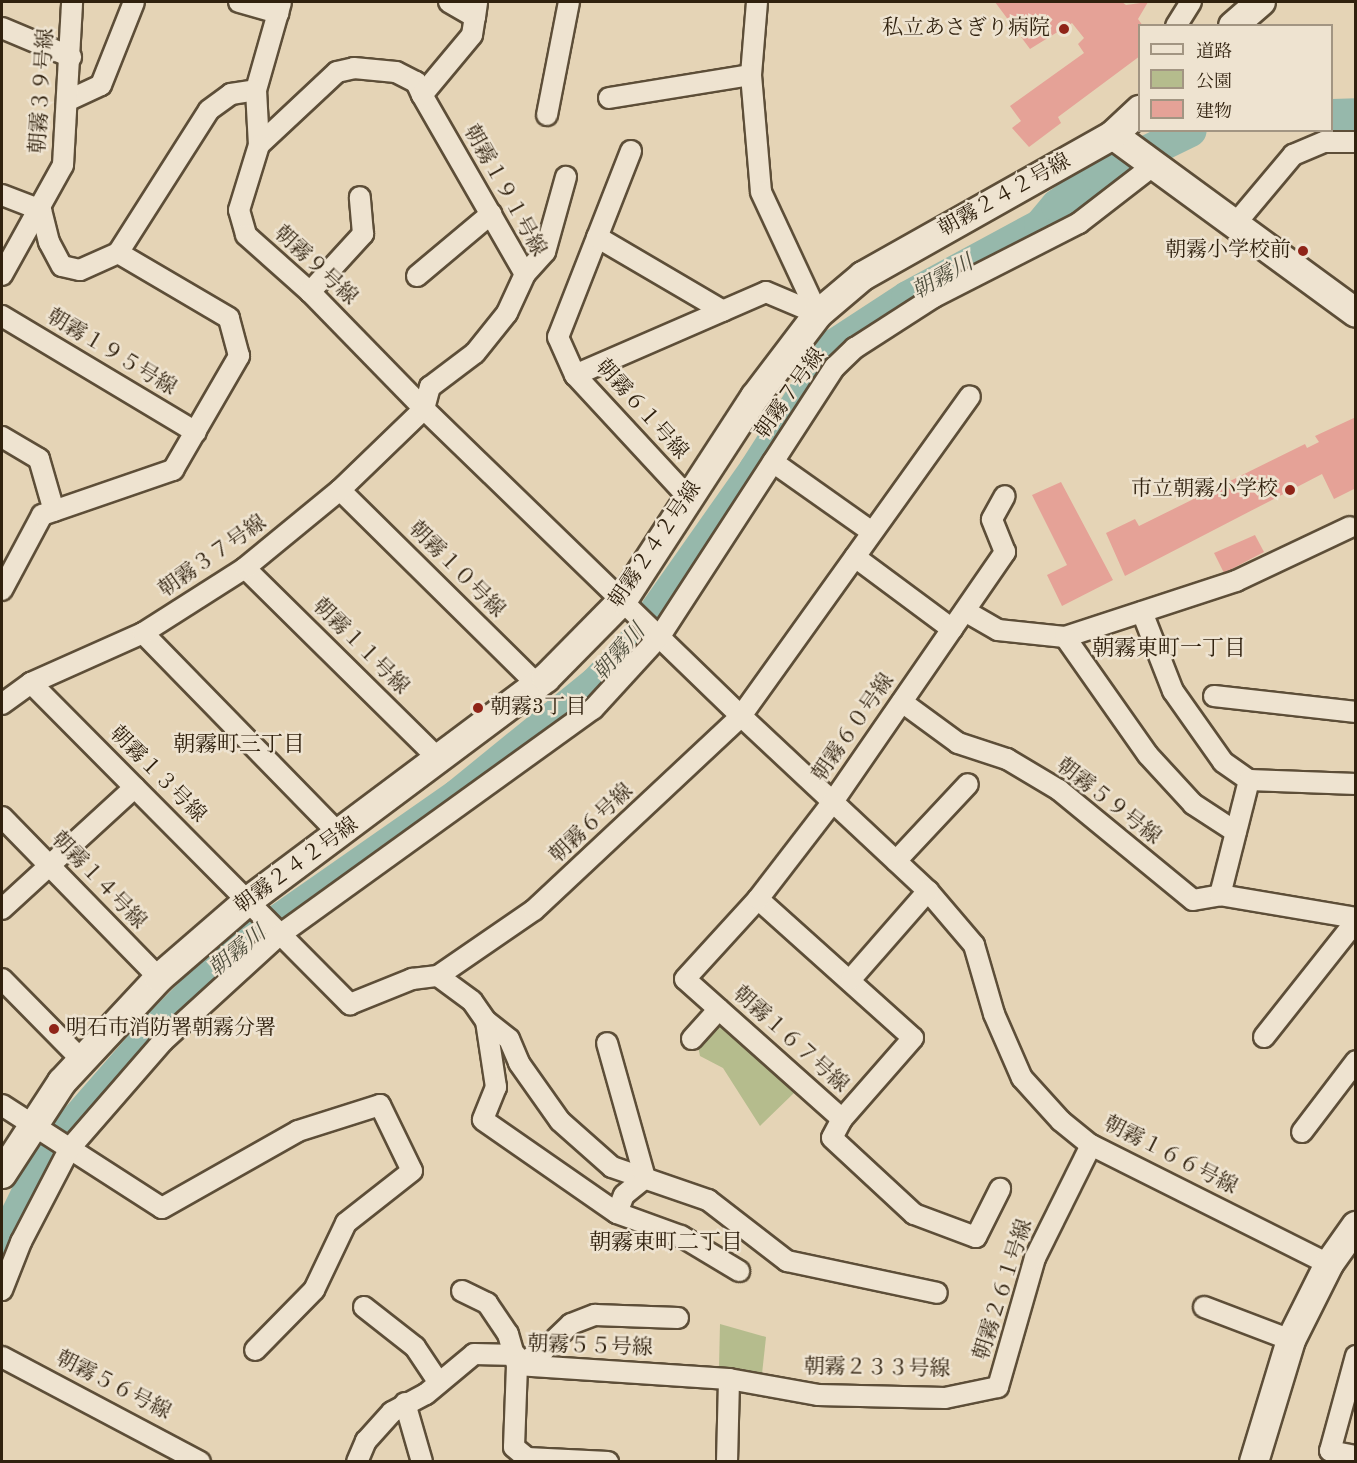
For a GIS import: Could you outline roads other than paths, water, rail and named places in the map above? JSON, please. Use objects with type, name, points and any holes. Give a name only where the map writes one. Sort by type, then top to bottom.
[{"type":"street","name":"朝霧３９号線","points":[[2,275],[41,210],[63,165],[69,100],[72,2]]},
{"type":"street","points":[[69,100],[101,86],[134,2]]},
{"type":"street","points":[[239,2],[280,8]]},
{"type":"street","points":[[422,95],[472,35],[476,9],[449,2]]},
{"type":"street","points":[[547,115],[569,2]]},
{"type":"street","points":[[757,2],[751,75],[761,192],[818,314]]},
{"type":"street","points":[[1177,24],[1191,2]]},
{"type":"street","points":[[1235,24],[1261,2]]},
{"type":"street","name":"朝霧９号線","points":[[280,8],[256,90],[259,146],[240,210],[246,235],[310,292],[424,409],[631,607]]},
{"type":"street","points":[[2,28],[71,57]]},
{"type":"street","name":"朝霧１９１号線","points":[[259,146],[337,72],[354,68],[396,72],[416,82],[525,274],[507,313],[475,353],[430,387],[424,409]]},
{"type":"street","points":[[609,98],[751,75]]},
{"type":"street","points":[[2,195],[41,210],[62,266],[80,270],[118,253],[209,110],[231,94],[256,90]]},
{"type":"street","name":"朝霧２４２号線","points":[[2,1174],[54,1138],[82,1060],[159,978],[254,908],[340,835],[537,684],[631,607],[688,497],[818,314],[863,276],[1113,135],[1138,112]]},
{"type":"street","points":[[1113,135],[1356,313]]},
{"type":"street","points":[[1236,223],[1293,155],[1324,142],[1356,142]]},
{"type":"street","name":"朝霧６１号線","points":[[630,151],[558,337],[575,375],[688,497]]},
{"type":"street","name":"朝霧７号線","points":[[2,1290],[21,1242],[54,1138],[163,1041],[277,934],[593,709],[657,633],[835,367],[855,348],[934,297],[1079,223],[1151,163]]},
{"type":"street","points":[[525,274],[545,252],[566,177]]},
{"type":"street","points":[[310,292],[363,234],[360,197]]},
{"type":"street","points":[[417,276],[491,214]]},
{"type":"street","points":[[597,237],[723,311]]},
{"type":"street","points":[[2,590],[42,515],[173,470],[239,356],[229,318],[118,253]]},
{"type":"street","points":[[575,375],[765,292],[818,314]]},
{"type":"street","name":"朝霧１９５号線","points":[[2,316],[196,432]]},
{"type":"street","name":"朝霧６号線","points":[[277,934],[350,1004],[412,979],[438,975],[534,910],[741,716],[970,396]]},
{"type":"street","name":"朝霧３７号線","points":[[2,704],[31,683],[143,633],[245,568],[340,490],[424,409]]},
{"type":"street","points":[[2,437],[39,459],[54,511]]},
{"type":"street","points":[[773,462],[872,532]]},
{"type":"street","name":"朝霧１０号線","points":[[340,490],[537,684]]},
{"type":"street","name":"朝霧６０号線","points":[[631,607],[832,803],[1005,552],[992,519],[1005,496]]},
{"type":"street","points":[[965,611],[998,630],[1065,637],[1236,581],[1350,527]]},
{"type":"street","points":[[855,557],[952,629]]},
{"type":"street","name":"朝霧１１号線","points":[[245,568],[440,760]]},
{"type":"street","points":[[1142,612],[1173,691],[1223,762],[1249,780],[1356,784]]},
{"type":"street","points":[[143,633],[340,835]]},
{"type":"street","points":[[1065,637],[1148,755],[1193,804],[1236,832]]},
{"type":"street","name":"朝霧１３号線","points":[[31,683],[277,934]]},
{"type":"street","points":[[1214,696],[1356,712]]},
{"type":"street","name":"朝霧５９号線","points":[[902,702],[958,743],[1006,759],[1059,790],[1193,900],[1220,895],[1356,919]]},
{"type":"street","points":[[1220,895],[1249,780]]},
{"type":"street","points":[[896,861],[968,784]]},
{"type":"street","points":[[2,909],[135,787]]},
{"type":"street","name":"朝霧１６６号線","points":[[832,803],[928,891],[974,945],[994,1014],[1022,1078],[1061,1121],[1091,1145],[1329,1264]]},
{"type":"street","name":"朝霧１６７号線","points":[[758,899],[851,979],[913,1038],[842,1119],[685,979],[758,899],[832,803]]},
{"type":"street","name":"朝霧１４号線","points":[[2,817],[159,978]]},
{"type":"street","points":[[851,979],[928,891]]},
{"type":"street","points":[[1264,1037],[1356,919]]},
{"type":"street","points":[[438,975],[472,1001],[486,1021],[509,1039],[519,1063],[560,1121],[612,1167],[708,1200],[787,1261],[937,1293]]},
{"type":"street","points":[[2,979],[82,1060]]},
{"type":"street","points":[[692,1039],[719,1009]]},
{"type":"street","points":[[486,1021],[495,1087],[483,1120],[617,1213],[681,1236],[739,1272]]},
{"type":"street","points":[[607,1043],[624,1117],[645,1178]]},
{"type":"street","points":[[1302,1132],[1356,1061]]},
{"type":"street","points":[[2,1105],[162,1208],[298,1131],[380,1105],[412,1171],[345,1223],[314,1290],[255,1350]]},
{"type":"street","points":[[842,1119],[832,1138],[914,1214],[976,1237],[1000,1189]]},
{"type":"street","name":"朝霧２６１号線","points":[[998,1387],[1035,1258],[1091,1145]]},
{"type":"street","points":[[617,1213],[624,1196],[645,1178]]},
{"type":"street","points":[[1254,1461],[1291,1340],[1329,1264],[1356,1226]]},
{"type":"street","points":[[462,1291],[487,1303],[517,1360]]},
{"type":"street","points":[[364,1307],[415,1347],[439,1383]]},
{"type":"street","points":[[1204,1307],[1291,1340]]},
{"type":"street","points":[[357,1461],[366,1441],[405,1403],[439,1383],[474,1354],[517,1360],[543,1351],[570,1324],[595,1315],[678,1318]]},
{"type":"street","points":[[1356,1356],[1330,1450],[1356,1456]]},
{"type":"street","name":"朝霧５６号線","points":[[2,1357],[200,1461]]},
{"type":"street","name":"朝霧５５号線","points":[[608,1461],[527,1458],[514,1447],[517,1360],[729,1379]]},
{"type":"street","points":[[727,1461],[729,1379]]},
{"type":"street","name":"朝霧２３３号線","points":[[729,1379],[818,1395],[945,1398],[998,1387]]},
{"type":"street","points":[[405,1403],[422,1461]]},
{"type":"waterway","name":"朝霧川","points":[[1333,115],[1356,114]]},
{"type":"waterway","name":"朝霧川","points":[[2,1244],[37,1173],[64,1133],[152,1032],[232,952],[457,795],[595,683],[632,644],[755,469],[835,344],[907,297],[1040,225],[1057,205],[1098,175],[1186,132]]},
{"type":"place","name":"私立あさぎり病院","points":[[1064,29]]},
{"type":"place","name":"朝霧小学校前","points":[[1303,251]]},
{"type":"place","name":"市立朝霧小学校","points":[[1290,490]]},
{"type":"place","name":"朝霧3丁目","points":[[478,708]]},
{"type":"place","name":"明石市消防署朝霧分署","points":[[54,1029]]},
{"type":"district","name":"朝霧東町一丁目","points":[[1169,650]]},
{"type":"district","name":"朝霧町三丁目","points":[[239,746]]},
{"type":"district","name":"朝霧東町二丁目","points":[[666,1244]]}]
